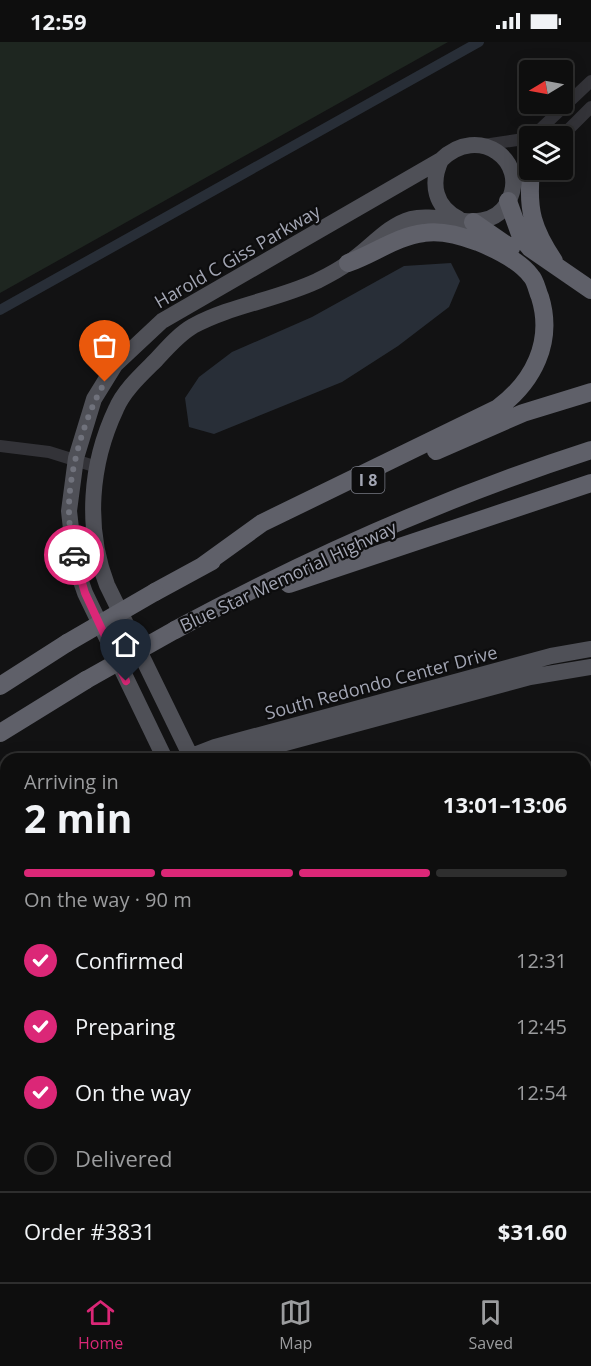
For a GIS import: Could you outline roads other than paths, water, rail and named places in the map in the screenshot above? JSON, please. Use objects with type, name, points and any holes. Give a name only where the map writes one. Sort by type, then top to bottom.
[{"type":"highway","points":[[531,180],[528,199],[531,217],[537,234],[560,270]]},
{"type":"highway","points":[[509,199],[525,242],[537,255],[591,290]]},
{"type":"highway","points":[[201,567],[262,523],[498,408],[514,396],[535,367],[542,345],[542,306],[532,276],[522,258],[467,221]]},
{"type":"highway","points":[[348,263],[400,239],[426,232],[467,238],[489,247],[532,276]]},
{"type":"highway","name":"I 8","points":[[0,686],[67,643],[155,592],[374,477],[523,413],[591,392]]},
{"type":"highway","name":"Blue Star Memorial Highway","points":[[0,733],[86,680],[210,611],[449,501],[591,450]]},
{"type":"highway","points":[[210,611],[591,483]]},
{"type":"main road","name":"Harold C Giss Parkway","points":[[163,753],[94,613],[75,564],[69,511],[76,458],[94,399],[115,365],[162,321],[441,160],[460,146],[484,145]]},
{"type":"main road","points":[[186,753],[176,726],[107,585],[96,557],[92,509],[97,467],[116,407],[135,381],[191,327],[231,309],[276,297],[316,281],[348,263],[392,228],[409,220],[425,217],[467,221],[496,215],[509,199],[513,184],[508,165],[495,150],[484,145]]},
{"type":"main road","points":[[441,160],[436,171],[436,195],[450,215],[467,221]]},
{"type":"main road","name":"South Redondo Center Drive","points":[[220,753],[551,656],[591,649]]},
{"type":"main road","name":"South Redondo Center Drive","points":[[255,753],[508,682],[591,667]]},
{"type":"main road","points":[[176,726],[198,743],[220,753]]},
{"type":"street","name":"Harold C Giss Parkway","points":[[543,126],[591,81]]},
{"type":"street","points":[[572,126],[591,107]]},
{"type":"street","name":"Harold C Giss Parkway","points":[[484,145],[519,139]]},
{"type":"street","points":[[509,199],[525,180]]},
{"type":"street","points":[[0,446],[76,458],[97,467]]},
{"type":"waterway","points":[[0,310],[479,42]]}]
